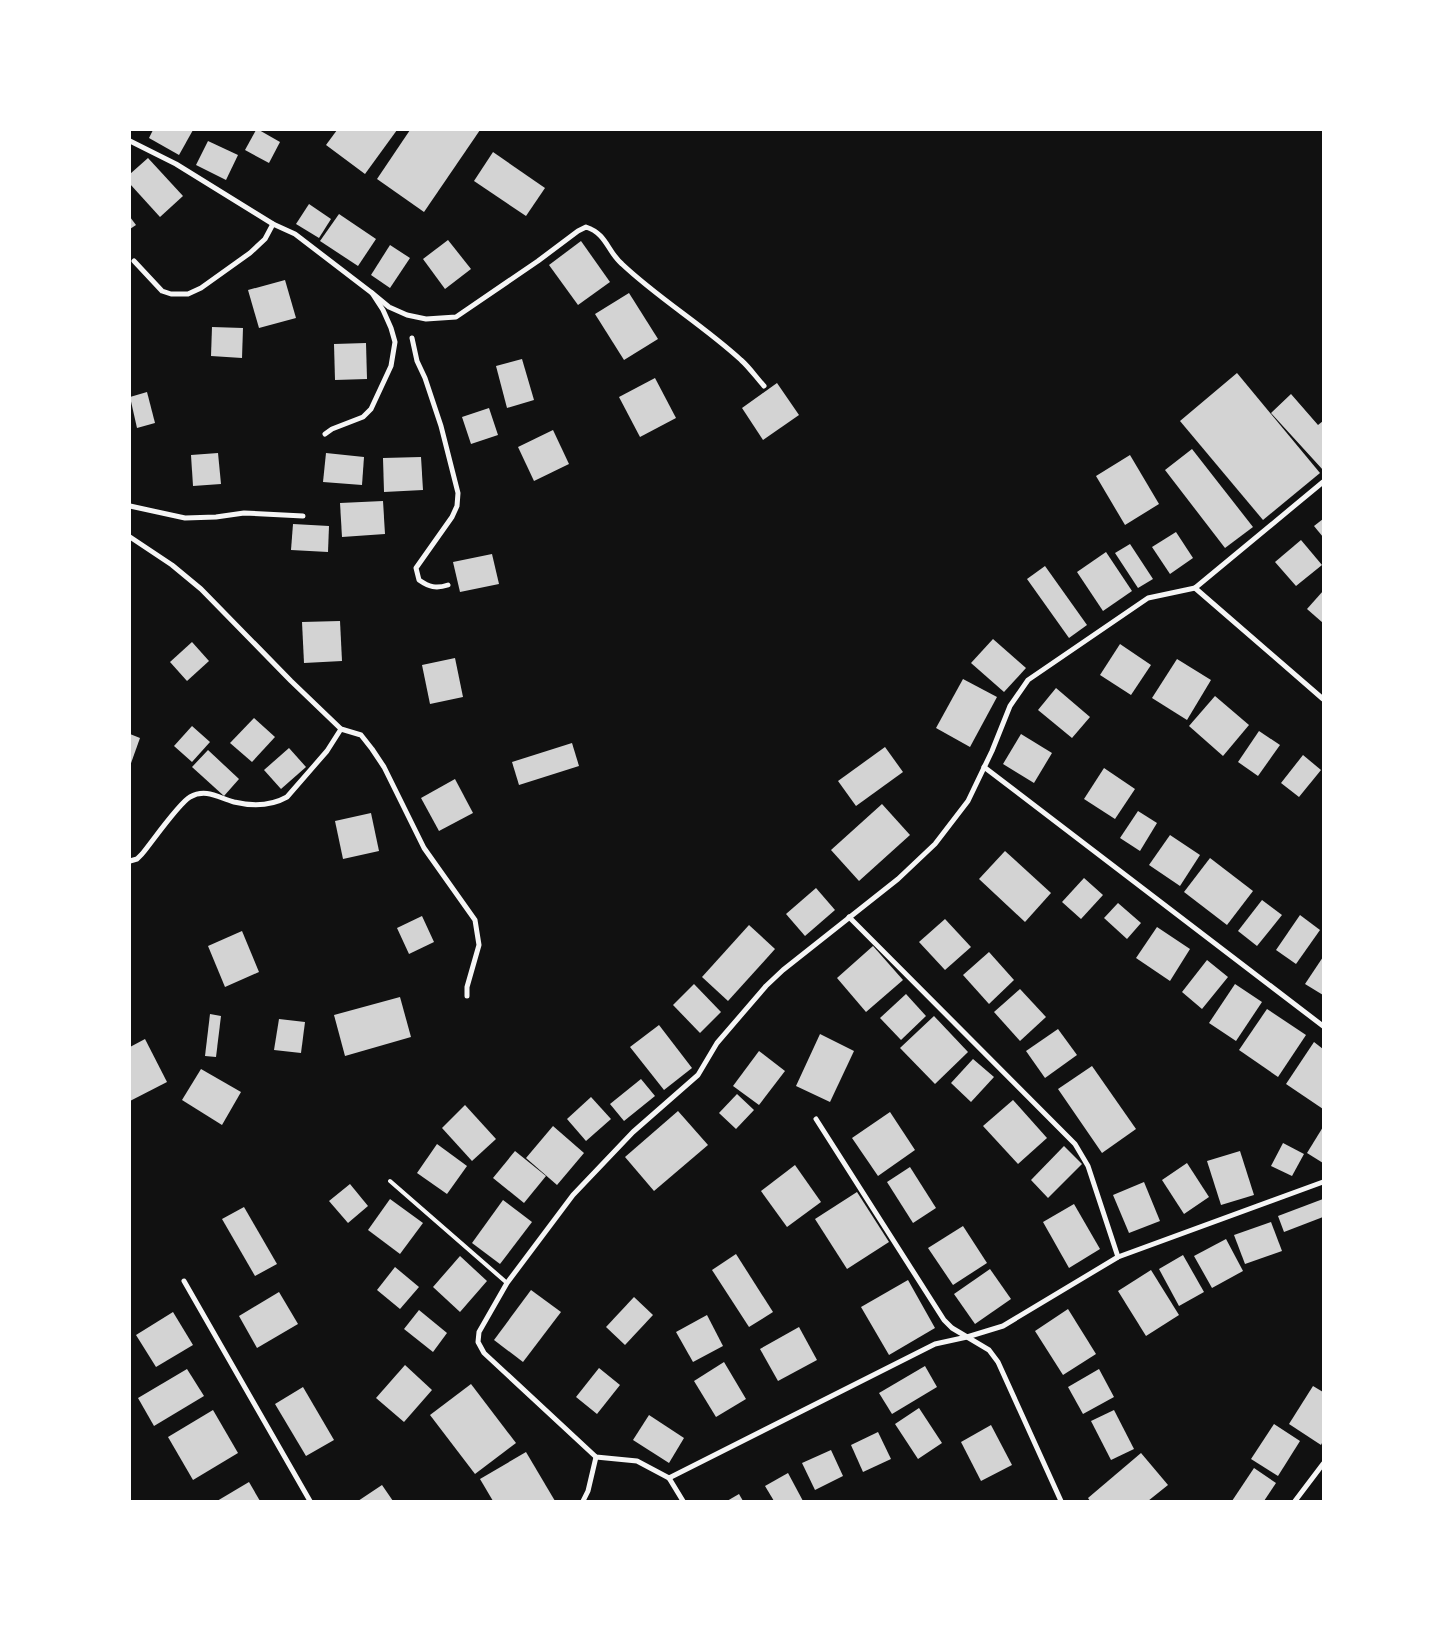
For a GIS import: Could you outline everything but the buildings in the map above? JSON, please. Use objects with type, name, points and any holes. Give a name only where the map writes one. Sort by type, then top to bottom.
[{"type":"street","points":[[130,141],[148,148],[273,224],[295,234],[389,307],[407,315],[426,319],[456,317],[578,231],[586,227],[596,230],[620,263],[742,361],[764,386]]},
{"type":"street","points":[[134,261],[162,291],[171,294],[188,294],[201,288],[250,253],[265,239],[273,224]]},
{"type":"street","points":[[325,434],[332,429],[363,417],[371,409],[391,366],[395,342],[383,310],[372,292]]},
{"type":"street","points":[[412,338],[417,361],[425,378],[441,426],[458,493],[457,506],[452,517],[416,568],[419,580],[429,587],[441,588],[448,585]]},
{"type":"street","points":[[683,1501],[669,1478],[637,1462],[596,1457],[484,1353],[478,1342],[479,1332],[507,1283],[573,1195],[633,1132],[698,1075],[717,1043],[766,986],[849,917],[898,880],[935,844],[968,801],[1010,706],[1028,680],[1148,598],[1195,588],[1323,482]]},
{"type":"street","points":[[130,506],[185,518],[216,517],[244,513],[303,516]]},
{"type":"street","points":[[130,537],[172,565],[200,589],[341,729],[361,735],[372,749],[384,767],[424,848],[475,920],[479,946],[467,986],[467,996]]},
{"type":"street","points":[[1195,588],[1323,699]]},
{"type":"street","points":[[130,861],[137,859],[142,854],[189,798],[200,794],[212,794],[235,802],[256,805],[281,801],[287,797],[327,751],[341,729]]},
{"type":"street","points":[[984,767],[1323,1026]]},
{"type":"street","points":[[849,917],[1075,1144],[1088,1166],[1118,1257]]},
{"type":"street","points":[[816,1119],[944,1320],[952,1328],[989,1350],[998,1362],[1060,1501]]},
{"type":"street","points":[[669,1478],[935,1344],[968,1338],[1003,1326],[1118,1257],[1323,1182]]},
{"type":"street","points":[[184,1281],[310,1501]]},
{"type":"street","points":[[583,1501],[588,1491],[596,1457]]},
{"type":"street","points":[[1295,1501],[1323,1464]]},
{"type":"lane","points":[[390,1181],[507,1283]]}]
